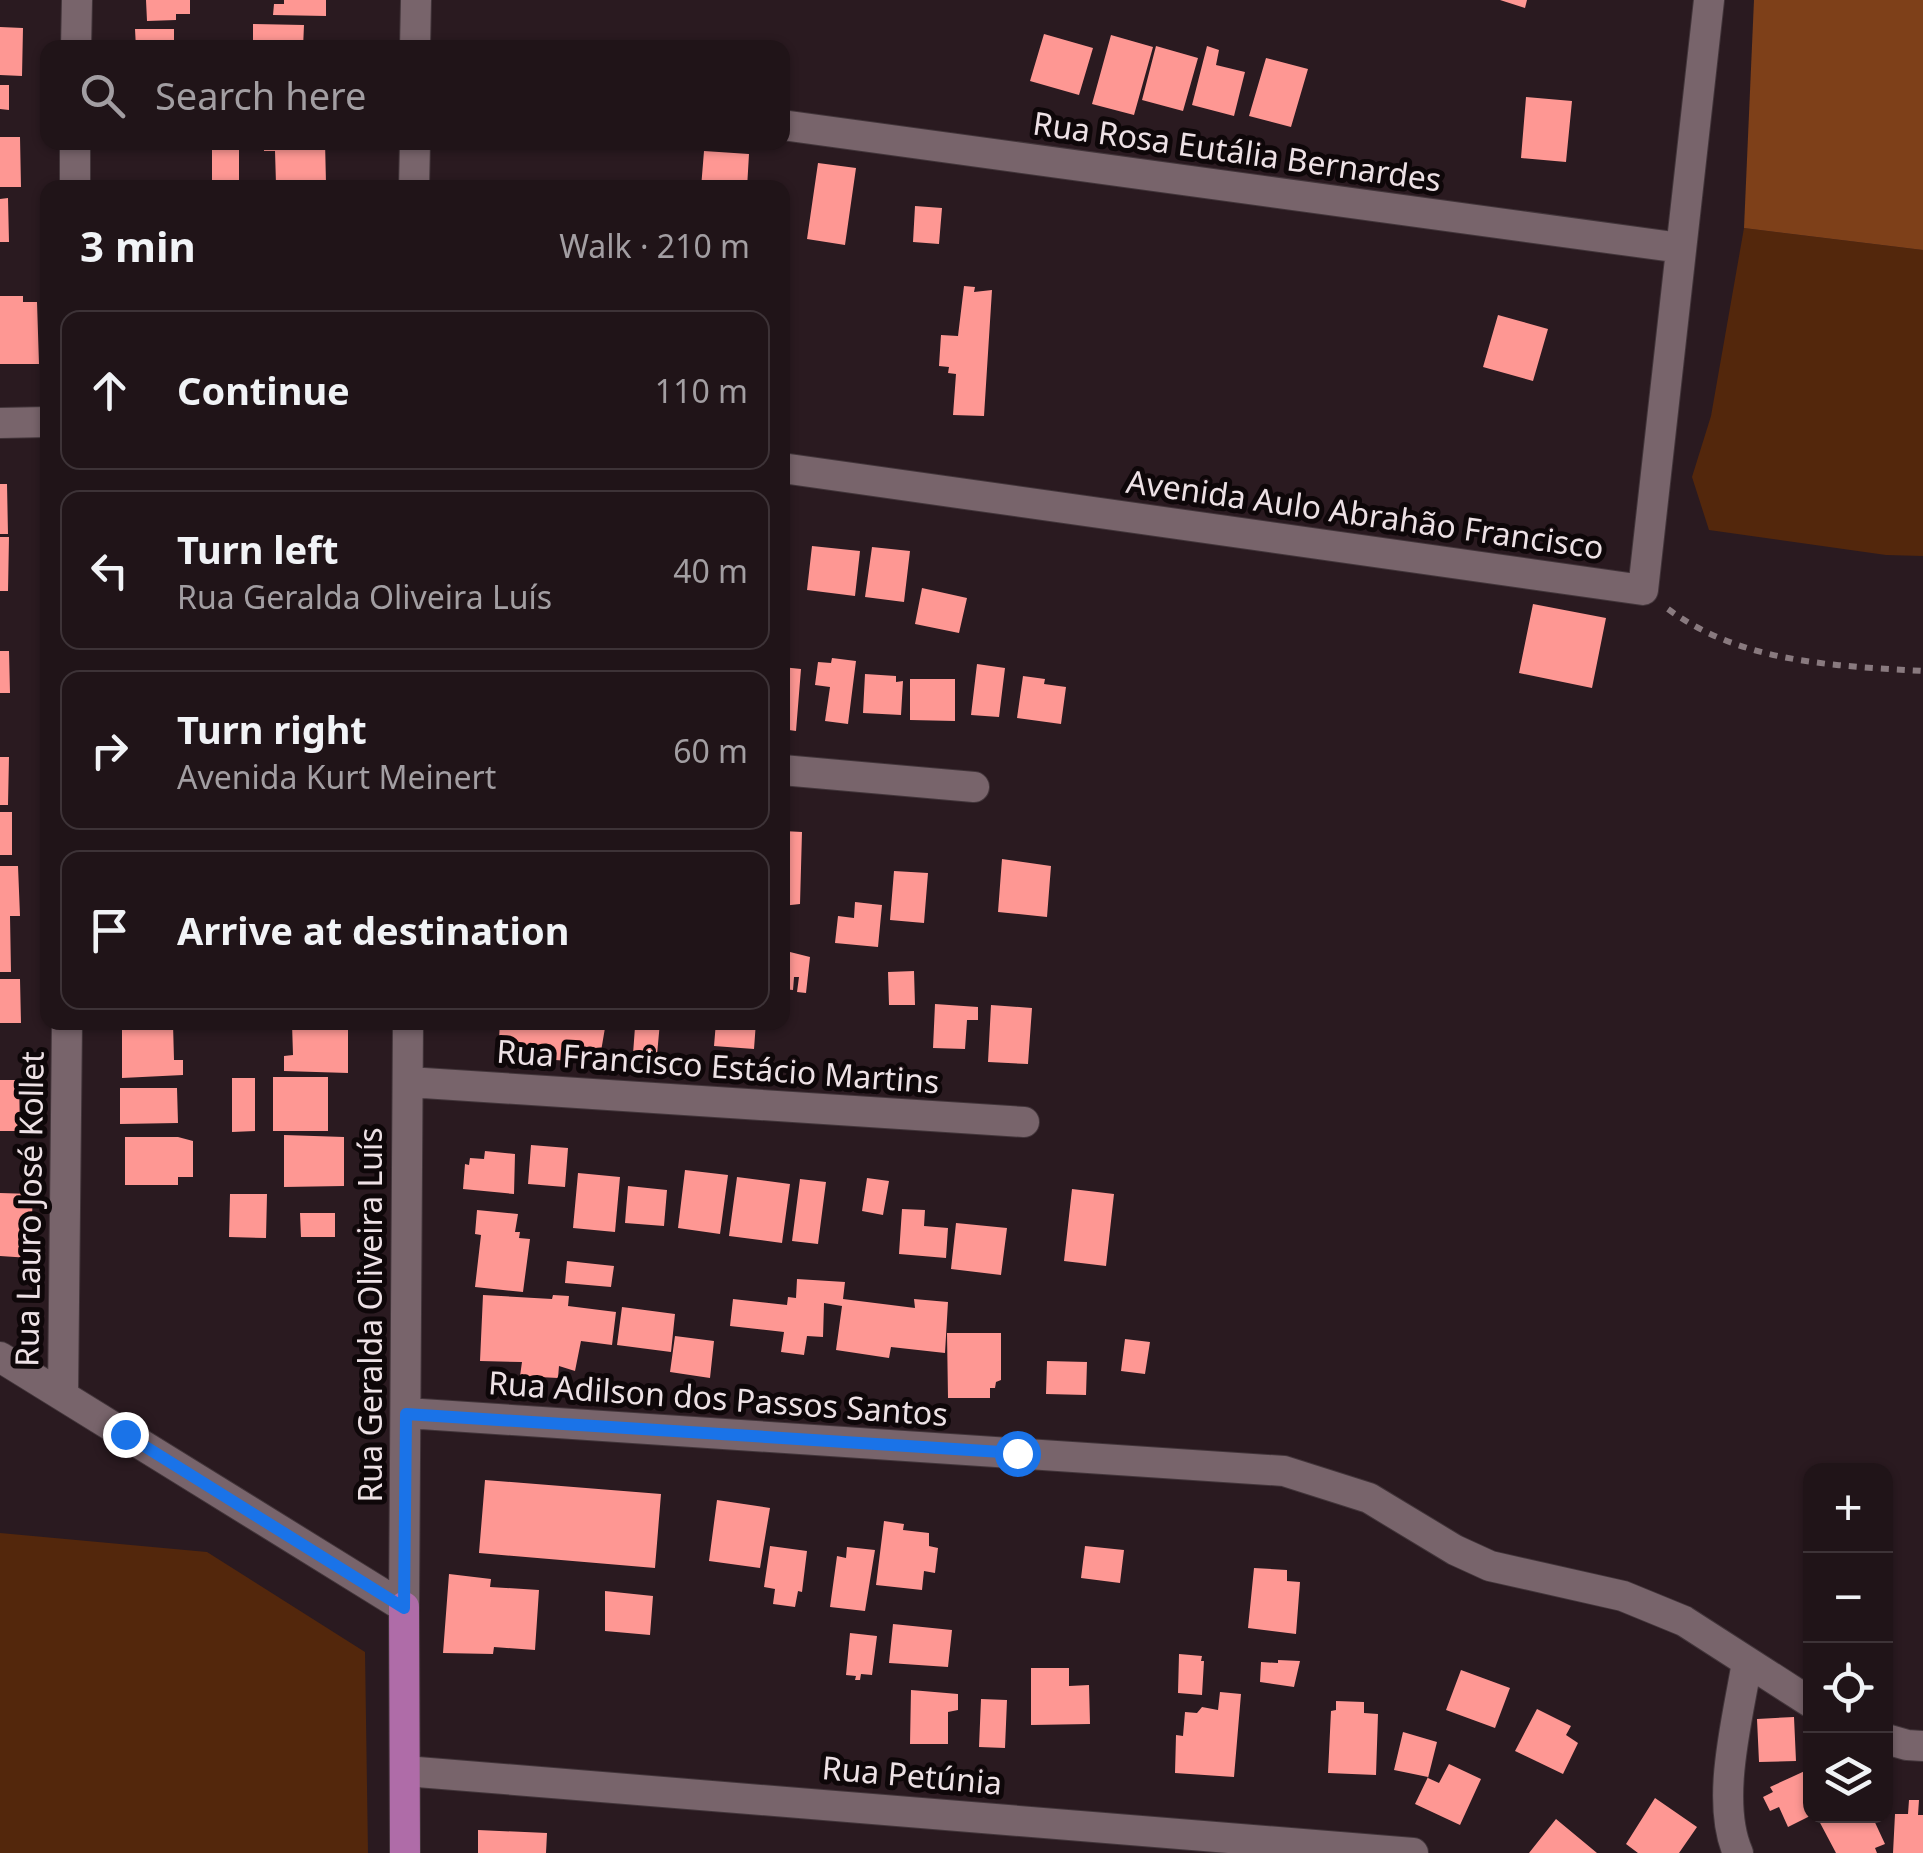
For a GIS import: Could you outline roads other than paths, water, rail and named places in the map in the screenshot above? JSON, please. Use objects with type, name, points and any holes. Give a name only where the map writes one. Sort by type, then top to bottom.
[{"type":"main road","points":[[404,1608],[405,1853]]},
{"type":"street","points":[[76,40],[77,0]]},
{"type":"street","points":[[415,40],[416,0]]},
{"type":"street","points":[[1682,248],[1709,0]]},
{"type":"street","name":"Rua Rosa Eutália Bernardes","points":[[790,126],[1682,248]]},
{"type":"street","points":[[75,180],[76,150]]},
{"type":"street","points":[[414,180],[415,150]]},
{"type":"street","name":"Avenida Aulo Abrahão Francisco","points":[[790,469],[1643,590],[1682,248]]},
{"type":"street","points":[[0,423],[40,422]]},
{"type":"street","points":[[790,771],[974,787]]},
{"type":"street","name":"Rua Lauro José Kollet","points":[[63,1396],[67,1030]]},
{"type":"street","name":"Rua Geralda Oliveira Luís","points":[[404,1608],[408,1030]]},
{"type":"street","name":"Rua Francisco Estácio Martins","points":[[408,1082],[1024,1122]]},
{"type":"street","points":[[0,1357],[404,1608]]},
{"type":"street","name":"Rua Adilson dos Passos Santos","points":[[406,1414],[1284,1470],[1369,1498],[1455,1550],[1490,1566],[1623,1596],[1684,1621],[1803,1698]]},
{"type":"street","points":[[1738,1853],[1731,1837],[1729,1780],[1747,1662]]},
{"type":"street","points":[[1893,1741],[1923,1746]]},
{"type":"street","name":"Rua Petúnia","points":[[405,1771],[1413,1853]]}]
